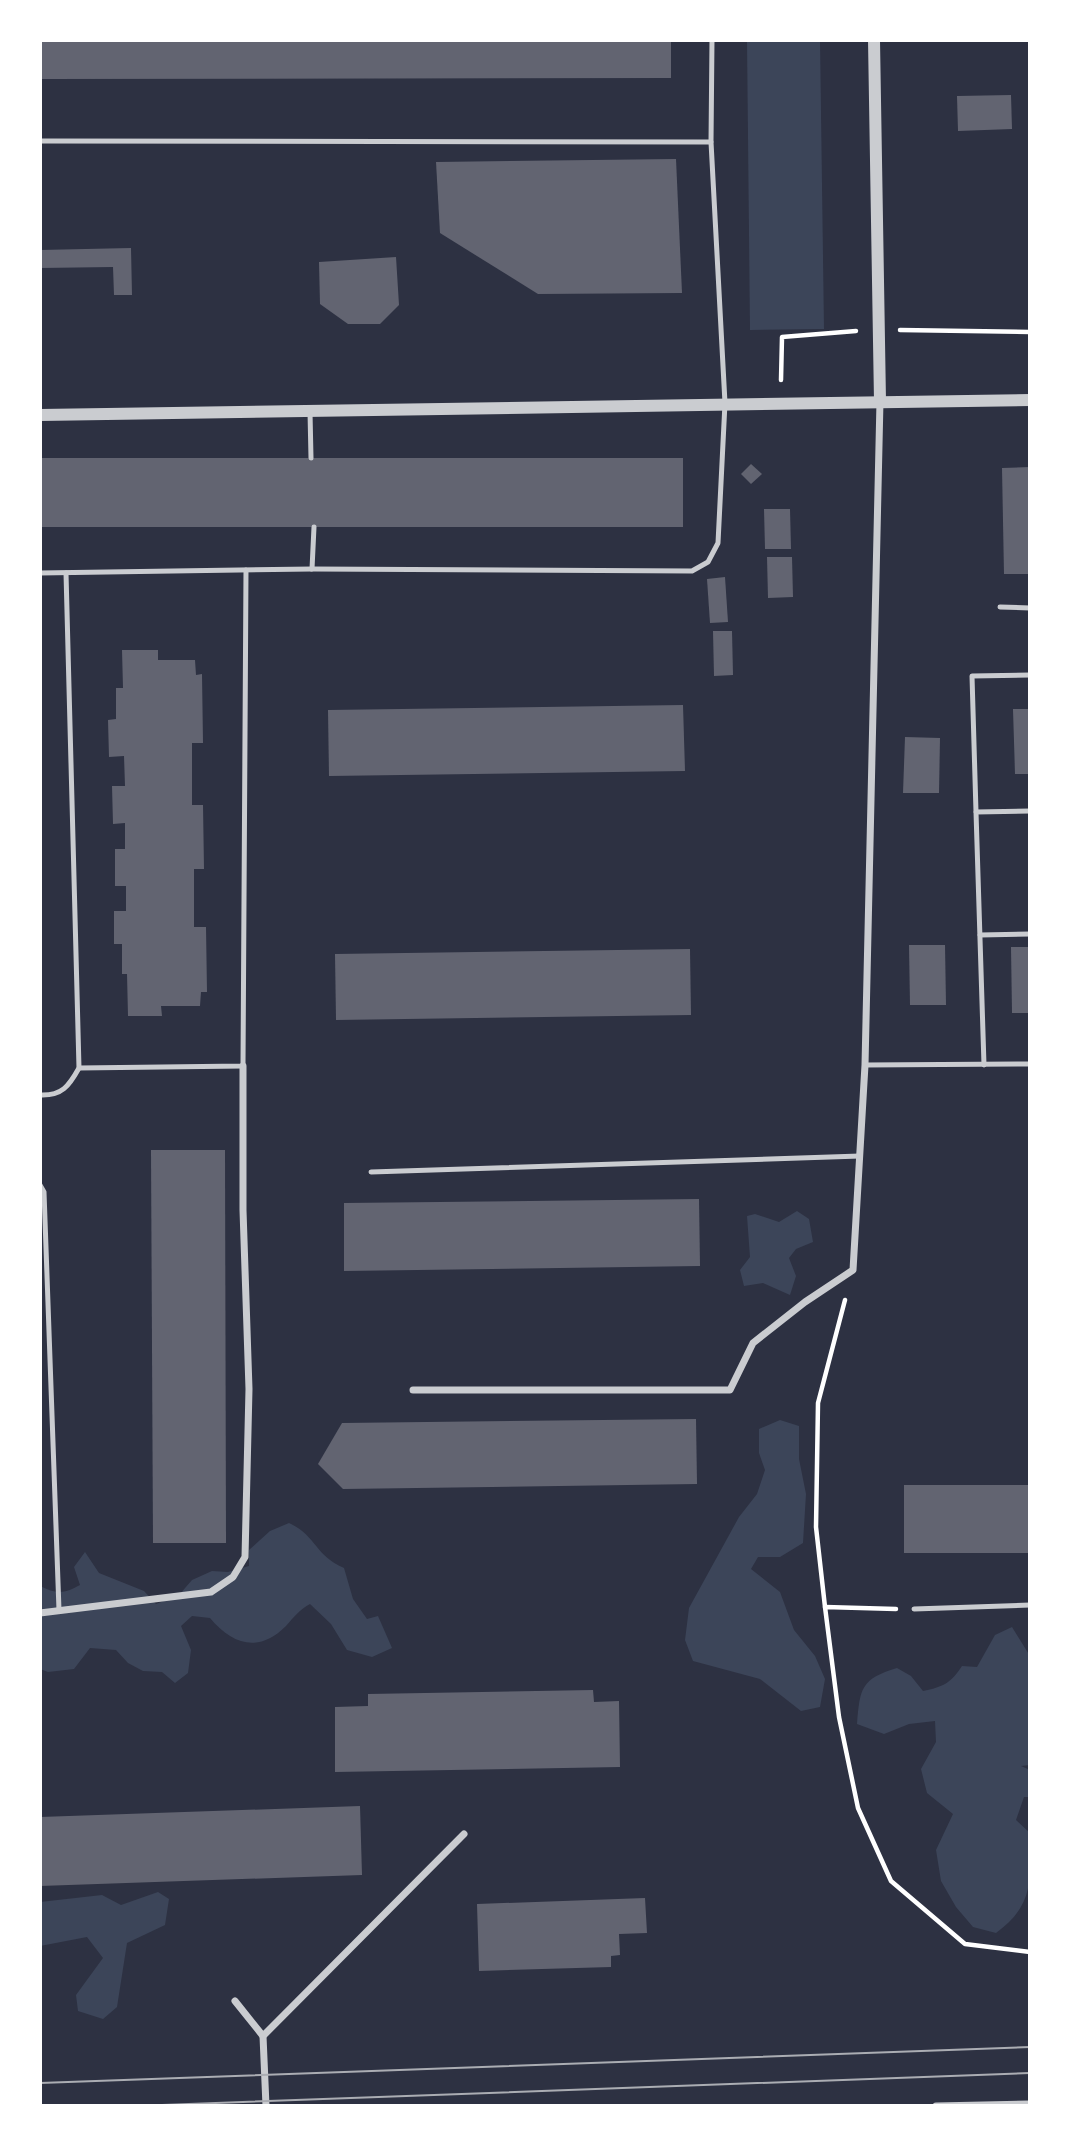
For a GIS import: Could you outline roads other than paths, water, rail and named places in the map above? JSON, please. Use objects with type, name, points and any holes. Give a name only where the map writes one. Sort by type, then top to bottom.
[{"type":"street","points":[[413,1390],[730,1390],[753,1343],[853,1270],[865,1065],[880,401],[874,40]]},
{"type":"street","points":[[40,415],[724,402],[1030,400]]},
{"type":"street","points":[[40,1613],[211,1592],[233,1577],[245,1557],[249,1389],[243,1210],[243,1066]]},
{"type":"street","points":[[263,2036],[464,1834]]},
{"type":"street","points":[[235,2001],[263,2036],[266,2106]]},
{"type":"street","points":[[936,2106],[1030,2104]]},
{"type":"lane","points":[[40,573],[312,569],[692,571],[708,562],[718,543],[724,402],[712,142],[712,40]]},
{"type":"lane","points":[[40,141],[712,142]]},
{"type":"lane","points":[[310,409],[311,458]]},
{"type":"lane","points":[[312,569],[314,527]]},
{"type":"lane","points":[[79,1068],[243,1066],[246,570]]},
{"type":"lane","points":[[40,1095],[51,1095],[67,1088],[79,1068],[66,573]]},
{"type":"lane","points":[[1000,607],[1030,608]]},
{"type":"lane","points":[[984,1065],[972,676],[1030,675]]},
{"type":"lane","points":[[976,812],[1030,811]]},
{"type":"lane","points":[[980,935],[1030,933]]},
{"type":"lane","points":[[865,1065],[1030,1064]]},
{"type":"lane","points":[[371,1172],[860,1156]]},
{"type":"lane","points":[[40,1185],[44,1192],[60,1610]]},
{"type":"lane","points":[[914,1609],[1030,1605]]},
{"type":"tram line","points":[[40,2083],[1030,2047]]},
{"type":"tram line","points":[[135,2106],[1030,2073]]}]
